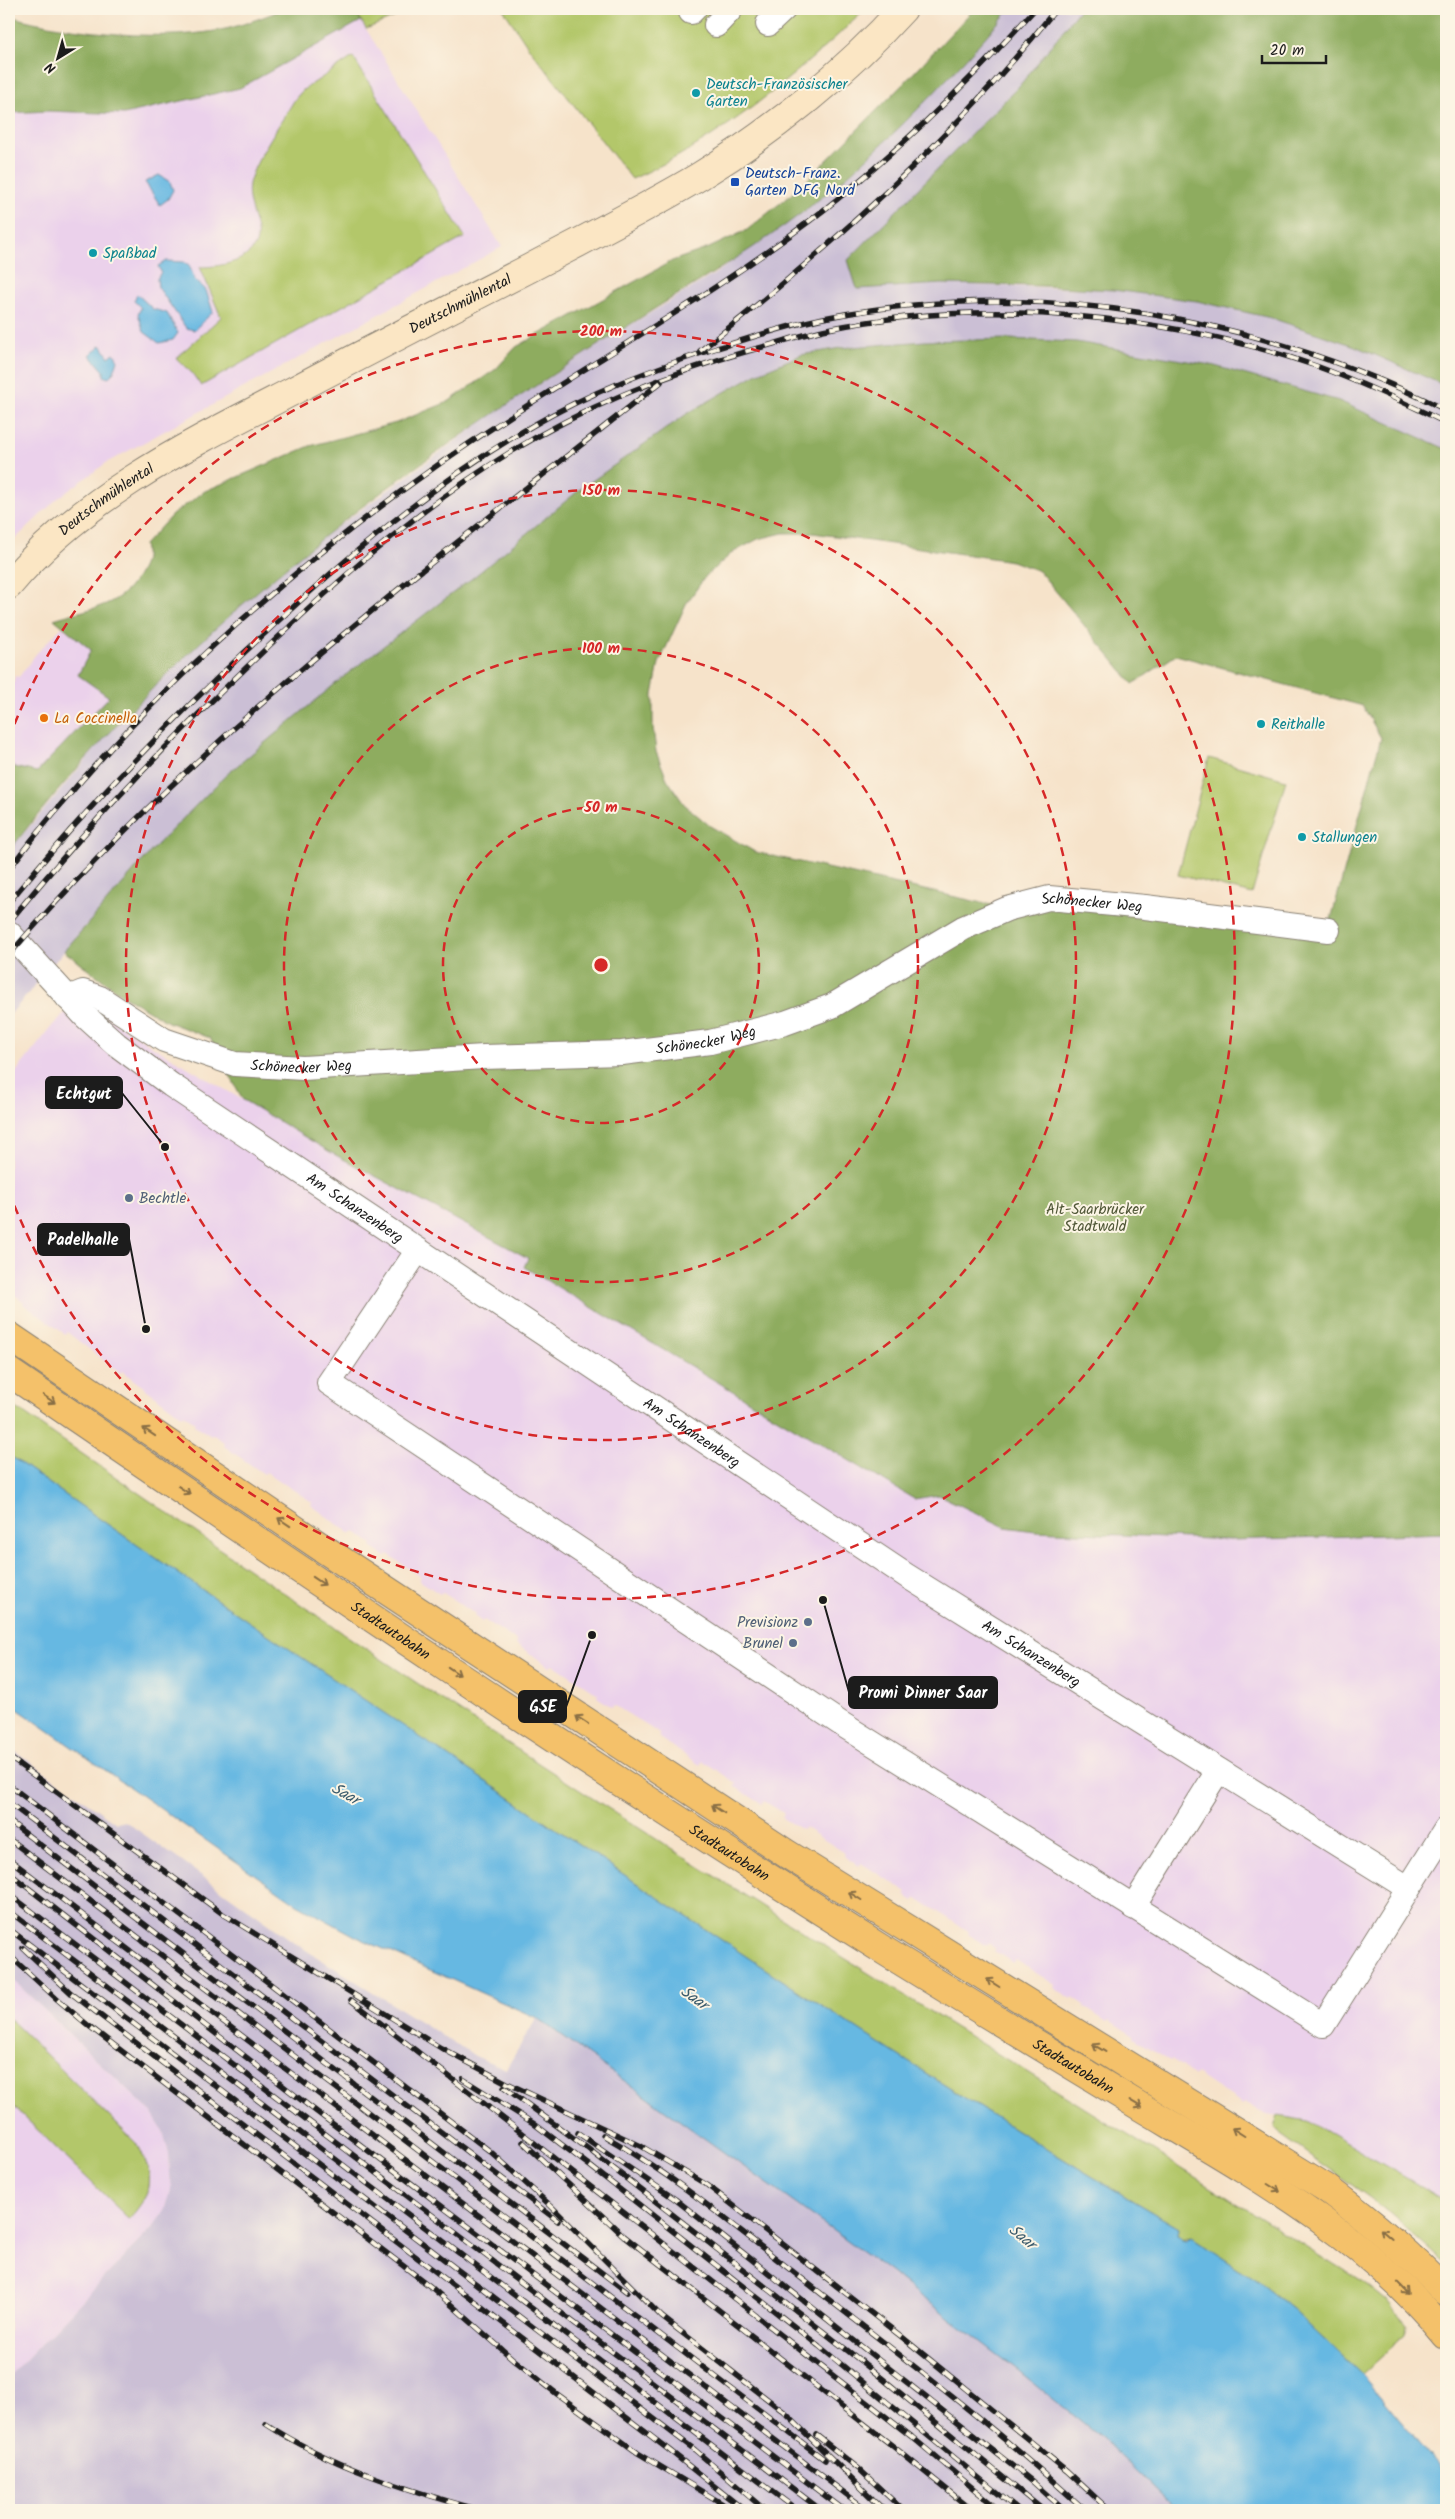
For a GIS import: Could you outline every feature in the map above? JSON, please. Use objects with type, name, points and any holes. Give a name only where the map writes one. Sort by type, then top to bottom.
[{"type":"highway","name":"Stadtautobahn","points":[[9,1336],[333,1555],[787,1854],[1326,2188],[1382,2231],[1415,2260],[1446,2292]]},
{"type":"highway","name":"Stadtautobahn","points":[[9,1372],[585,1759],[794,1894],[1018,2034],[1309,2210],[1396,2281],[1446,2335]]},
{"type":"main road","name":"Deutschmühlental","points":[[9,585],[75,519],[113,491],[164,461],[701,175],[742,148],[810,96],[874,39],[903,9]]},
{"type":"street","name":"Schönecker Weg","points":[[68,998],[83,992],[100,998],[164,1040],[235,1064],[303,1068],[484,1056],[622,1053],[710,1042],[785,1023],[832,1006],[964,928],[1007,909],[1049,898],[1126,905],[1328,930]]},
{"type":"street","name":"Am Schanzenberg","points":[[9,933],[68,998],[116,1044],[172,1085],[908,1576],[1408,1888]]},
{"type":"street","points":[[418,1250],[329,1383],[840,1723],[1323,2025],[1446,1829]]},
{"type":"street","points":[[1133,1907],[1218,1771]]},
{"type":"shaded area","points":[[1010,9],[1080,9],[1020,85],[960,148],[857,289],[942,284],[1113,290],[1197,301],[1271,318],[1355,346],[1446,386],[1446,449],[1339,401],[1211,365],[1076,342],[1009,339],[925,341],[841,348],[801,355],[756,374],[688,413],[578,491],[475,576],[87,924],[9,1016],[9,851],[114,727],[211,632],[311,546],[489,417],[619,332],[716,273],[820,198],[853,171],[933,92]]},
{"type":"shaded area","points":[[361,21],[502,247],[106,463],[57,499],[9,545],[9,113],[48,111],[124,114],[240,88]]},
{"type":"shaded area","points":[[62,627],[92,650],[78,675],[109,697],[37,773],[9,766],[9,704],[15,676],[19,677],[36,654]]},
{"type":"shaded area","points":[[79,999],[157,1049],[330,1152],[529,1259],[524,1267],[914,1499],[939,1495],[1005,1527],[1035,1531],[1231,1540],[1446,1533],[1446,2201],[1308,2121],[1267,2114],[1244,2103],[1243,2105],[1196,2074],[1194,2076],[1172,2059],[1170,2061],[1109,2020],[1107,2022],[1084,2007],[1085,2005],[1073,1997],[1071,1999],[1054,1988],[1055,1985],[1016,1960],[1014,1963],[994,1951],[996,1948],[988,1943],[986,1946],[968,1934],[969,1932],[917,1898],[914,1901],[905,1895],[907,1892],[861,1863],[859,1866],[844,1856],[845,1853],[804,1827],[802,1830],[782,1818],[784,1814],[782,1812],[764,1801],[762,1804],[734,1786],[736,1783],[703,1761],[700,1765],[659,1738],[660,1734],[614,1705],[612,1707],[597,1697],[598,1694],[553,1664],[550,1667],[516,1644],[517,1641],[484,1620],[482,1622],[474,1616],[475,1614],[442,1592],[440,1594],[419,1580],[421,1577],[388,1554],[386,1557],[371,1547],[373,1544],[354,1531],[351,1534],[311,1505],[312,1502],[266,1472],[264,1474],[224,1446],[225,1443],[213,1434],[211,1436],[194,1425],[195,1422],[183,1414],[182,1416],[122,1371],[120,1373],[67,1332],[65,1334],[23,1304],[24,1302],[9,1291],[9,1081],[53,1025]]},
{"type":"shaded area","points":[[9,1747],[116,1823],[125,1821],[301,1947],[475,2056],[506,2069],[537,2018],[886,2269],[1015,2368],[1102,2438],[1176,2510],[9,2510],[9,2377],[152,2228],[165,2211],[171,2190],[169,2154],[163,2131],[151,2112],[9,1976]]},
{"type":"shaded area","points":[[9,1976],[151,2112],[163,2131],[169,2154],[171,2190],[165,2211],[152,2228],[9,2377]]},
{"type":"green space","points":[[284,9],[372,9],[358,15],[361,21],[240,88],[124,114],[48,111],[9,113],[9,16],[89,31],[119,34],[177,35],[230,28]]},
{"type":"green space","points":[[372,9],[414,9],[366,29],[358,15]]},
{"type":"green space","name":"Deutsch-Französischer Garten","points":[[503,9],[866,9],[813,58],[727,126],[696,146],[632,179],[529,48]]},
{"type":"green space","points":[[974,9],[1010,9],[932,95],[847,176],[787,224],[475,426],[328,533],[269,581],[158,683],[56,793],[9,851],[9,766],[37,772],[109,697],[78,675],[91,650],[54,619],[100,606],[120,596],[129,588],[141,569],[145,558],[144,545],[172,515],[205,491],[310,446],[396,423],[448,402],[496,369],[516,347],[672,261],[709,248],[747,230],[799,188],[905,82]]},
{"type":"green space","points":[[1080,9],[1446,9],[1446,386],[1355,346],[1271,318],[1197,301],[1113,290],[1042,286],[942,284],[857,289],[848,260],[1020,85]]},
{"type":"green space","points":[[353,57],[465,237],[201,386],[192,373],[176,358],[221,317],[200,267],[209,267],[239,260],[253,248],[257,240],[257,230],[248,190],[259,158],[295,99],[303,90]]},
{"type":"green space","name":"Alt-Saarbrücker Stadtwald","points":[[1009,339],[1076,342],[1211,365],[1339,401],[1446,449],[1446,1533],[1231,1540],[1035,1531],[1005,1527],[939,1495],[914,1499],[524,1267],[528,1258],[330,1152],[243,1100],[210,1038],[168,1022],[124,996],[64,951],[153,849],[225,776],[347,674],[475,576],[578,491],[688,413],[756,374],[801,355],[841,348],[925,341]],"holes":[[[783,533],[813,533],[1012,561],[1039,571],[1133,684],[1176,655],[1363,706],[1381,738],[1328,930],[1050,893],[996,906],[755,852],[710,826],[684,804],[667,779],[656,752],[653,727],[653,695],[659,663],[686,604],[705,577],[732,553],[758,539]]]},
{"type":"green space","points":[[1209,758],[1286,780],[1252,894],[1178,875]]},
{"type":"green space","points":[[9,1403],[361,1645],[575,1787],[772,1913],[1367,2285],[1388,2302],[1407,2324],[1406,2334],[1362,2375],[1294,2310],[1259,2282],[1191,2237],[1181,2239],[1178,2234],[1179,2228],[1008,2125],[757,1964],[258,1628],[9,1455]]},
{"type":"green space","points":[[9,2018],[138,2145],[147,2167],[149,2184],[143,2200],[129,2219],[9,2102]]},
{"type":"green space","points":[[1278,2116],[1308,2121],[1446,2201],[1446,2264],[1384,2208],[1274,2129]]},
{"type":"water","points":[[159,175],[170,182],[173,190],[168,199],[160,205],[145,182]]},
{"type":"water","points":[[166,261],[184,262],[189,265],[195,280],[206,290],[213,312],[194,330],[186,328],[158,287],[157,279],[161,272],[158,266]]},
{"type":"water","points":[[137,294],[153,309],[167,313],[178,333],[173,340],[159,343],[144,332],[138,314],[141,308],[134,301]]},
{"type":"water","points":[[101,345],[109,357],[114,353],[118,360],[114,372],[108,378],[104,376],[104,371],[90,355]]},
{"type":"water","name":"Saar","points":[[9,1455],[258,1628],[757,1964],[1008,2125],[1179,2228],[1178,2234],[1182,2239],[1186,2240],[1191,2237],[1259,2282],[1294,2310],[1362,2375],[1446,2475],[1446,2510],[1176,2510],[1102,2438],[1015,2368],[886,2269],[537,2018],[357,1937],[297,1904],[9,1703]]},
{"type":"railway","points":[[9,869],[103,756],[154,703],[261,603],[376,510],[435,467],[532,402],[730,277],[825,209],[881,163],[934,114],[1035,9]]},
{"type":"railway","points":[[700,351],[843,232],[888,190],[975,103],[1056,9]]},
{"type":"railway","points":[[9,902],[99,798],[195,699],[325,578],[391,523],[460,472],[532,426],[576,402],[622,382],[693,356],[815,320],[908,306],[988,301],[1067,304],[1145,313],[1223,329],[1299,350],[1374,377],[1446,410]]},
{"type":"railway","points":[[9,922],[95,822],[186,727],[249,665],[373,552],[439,500],[509,453],[568,420],[659,380],[723,358],[819,331],[887,319],[948,314],[1011,313],[1074,316],[1137,323],[1199,334],[1259,348],[1316,366],[1349,379],[1446,423]]},
{"type":"railway","points":[[9,955],[82,874],[238,724],[405,584],[661,382]]},
{"type":"railway","points":[[9,1757],[223,1914],[441,2048],[507,2083],[641,2146],[707,2185],[902,2337],[1067,2471],[1109,2510]]},
{"type":"railway","points":[[9,1785],[491,2152],[551,2206],[662,2317],[784,2412],[884,2510]]},
{"type":"railway","points":[[9,1803],[558,2221]]},
{"type":"railway","points":[[9,1821],[627,2292]]},
{"type":"railway","points":[[9,1839],[825,2460]]},
{"type":"railway","points":[[9,1859],[867,2510]]},
{"type":"railway","points":[[9,1873],[309,2106],[844,2510]]},
{"type":"railway","points":[[9,1894],[821,2510]]},
{"type":"railway","points":[[9,1911],[797,2510]]},
{"type":"railway","points":[[9,1929],[695,2450],[765,2510]]},
{"type":"railway","points":[[23,1948],[71,1993],[669,2450],[744,2510]]},
{"type":"railway","points":[[9,1955],[89,2026],[431,2287],[513,2359],[557,2394],[638,2453],[733,2510]]},
{"type":"railway","points":[[351,2000],[912,2437],[999,2510]]},
{"type":"railway","points":[[463,2079],[533,2123],[590,2166],[819,2346],[1018,2510]]},
{"type":"railway","points":[[504,2087],[587,2148],[861,2361],[1043,2510]]},
{"type":"railway","points":[[578,2133],[675,2199],[1033,2482],[1064,2510]]},
{"type":"railway","points":[[603,2135],[656,2168],[731,2223],[947,2392],[1085,2510]]},
{"type":"railway","points":[[523,2142],[624,2236],[972,2510]]},
{"type":"railway","points":[[266,2424],[316,2452],[369,2475],[424,2494],[480,2510]]},
{"type":"railway","points":[[816,2435],[859,2469],[903,2510]]},
{"type":"place","name":"Deutsch-Französischer Garten","points":[[696,93]]},
{"type":"place","name":"Deutsch-Franz. Garten DFG Nord","points":[[735,182]]},
{"type":"place","name":"Spaßbad","points":[[93,253]]},
{"type":"place","name":"La Coccinella","points":[[44,718]]},
{"type":"place","name":"Reithalle","points":[[1261,724]]},
{"type":"place","name":"Stallungen","points":[[1302,837]]},
{"type":"place","name":"Echtgut","points":[[165,1147]]},
{"type":"place","name":"Bechtle","points":[[129,1198]]},
{"type":"place","name":"Padelhalle","points":[[146,1329]]},
{"type":"place","name":"Promi Dinner Saar","points":[[823,1600]]},
{"type":"place","name":"Previsionz","points":[[808,1622]]},
{"type":"place","name":"GSE","points":[[592,1635]]},
{"type":"place","name":"Brunel","points":[[793,1643]]}]
